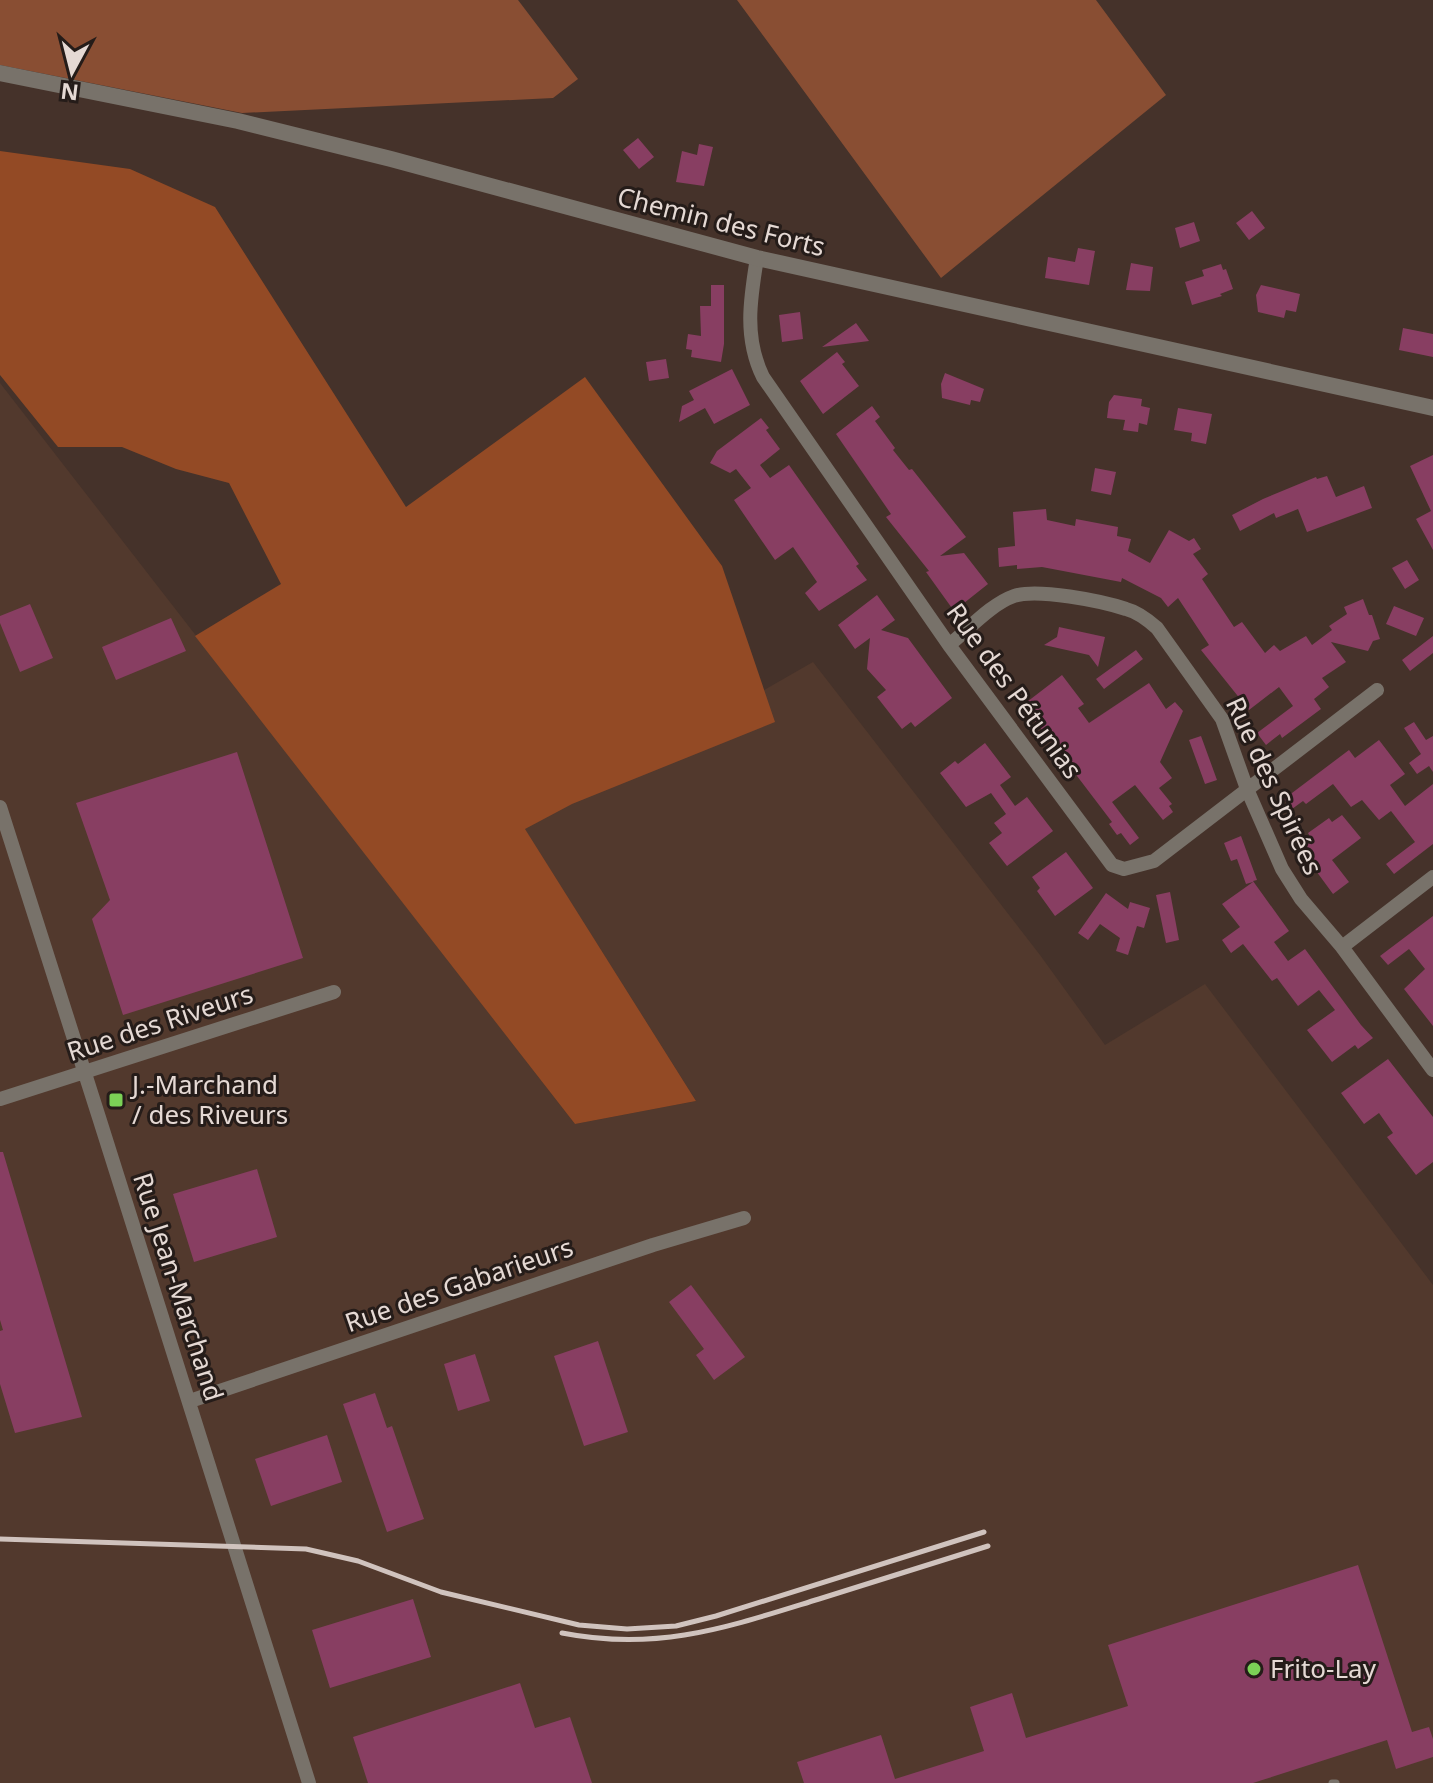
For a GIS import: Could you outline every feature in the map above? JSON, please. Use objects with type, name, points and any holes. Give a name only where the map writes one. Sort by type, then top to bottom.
[{"type":"street","name":"Chemin des Forts","points":[[0,73],[238,121],[757,258],[1433,408]]},
{"type":"street","name":"Rue des Pétunias","points":[[757,258],[750,301],[749,335],[754,358],[763,377],[949,645],[1112,865],[1124,869],[1154,861],[1377,690]]},
{"type":"street","name":"Rue des Spirées","points":[[949,645],[1000,604],[1028,593],[1044,593],[1127,609],[1157,628],[1222,719],[1247,789],[1282,869],[1301,899],[1342,947],[1433,1070]]},
{"type":"street","name":"Rue Jean-Marchand","points":[[0,807],[309,1783]]},
{"type":"street","points":[[1342,947],[1433,877]]},
{"type":"street","name":"Rue des Riveurs","points":[[0,1099],[334,992]]},
{"type":"street","name":"Rue des Gabarieurs","points":[[190,1401],[653,1245],[744,1218]]},
{"type":"shaded area","points":[[0,0],[518,0],[578,79],[553,98],[242,113],[0,65]]},
{"type":"shaded area","points":[[737,0],[1096,0],[1166,95],[941,278]]},
{"type":"shaded area","points":[[0,151],[130,169],[215,207],[406,507],[585,377],[722,566],[775,722],[572,804],[525,829],[696,1101],[575,1124],[195,636],[281,584],[229,483],[176,469],[122,447],[58,447],[0,375]]},
{"type":"shaded area","points":[[0,383],[575,1124],[696,1101],[524,828],[813,662],[1040,955],[1105,1045],[1205,984],[1433,1285],[1433,1783],[0,1783]]},
{"type":"building","points":[[638,138],[654,157],[639,169],[623,150]]},
{"type":"building","points":[[699,144],[713,147],[704,186],[676,182],[682,151],[697,155]]},
{"type":"building","points":[[1252,211],[1265,228],[1249,240],[1236,223]]},
{"type":"building","points":[[1194,222],[1200,241],[1180,248],[1175,228]]},
{"type":"building","points":[[1078,248],[1095,251],[1089,285],[1045,278],[1048,257],[1075,262]]},
{"type":"building","points":[[1131,263],[1153,267],[1150,291],[1126,290]]},
{"type":"building","points":[[1221,264],[1233,289],[1220,294],[1222,296],[1192,305],[1185,282],[1204,276],[1202,270]]},
{"type":"building","points":[[711,285],[724,285],[721,362],[691,357],[692,350],[686,349],[688,334],[701,336],[700,306],[711,306]]},
{"type":"building","points":[[1261,285],[1300,294],[1296,312],[1286,310],[1284,318],[1258,312],[1256,295]]},
{"type":"building","points":[[800,312],[803,339],[782,342],[779,315]]},
{"type":"building","points":[[856,323],[869,341],[822,347]]},
{"type":"building","points":[[1403,328],[1433,334],[1433,357],[1399,350]]},
{"type":"building","points":[[837,352],[859,386],[823,414],[800,381]]},
{"type":"building","points":[[666,359],[669,378],[649,381],[646,362]]},
{"type":"building","points":[[732,369],[750,405],[714,424],[705,408],[679,422],[682,406],[694,400],[689,391]]},
{"type":"building","points":[[945,373],[984,389],[980,402],[971,400],[970,405],[942,398],[941,384]]},
{"type":"building","points":[[1114,395],[1142,399],[1141,406],[1150,408],[1147,425],[1139,423],[1138,432],[1123,430],[1125,420],[1107,418],[1109,402]]},
{"type":"building","points":[[872,406],[880,417],[875,421],[895,448],[893,450],[966,537],[940,556],[964,553],[988,584],[954,611],[926,572],[929,571],[886,517],[891,514],[836,434]]},
{"type":"building","points":[[1178,408],[1212,414],[1206,444],[1191,441],[1192,433],[1174,430]]},
{"type":"building","points":[[761,418],[780,449],[760,465],[770,478],[789,465],[867,580],[819,611],[805,593],[817,582],[793,547],[775,560],[734,500],[751,488],[736,469],[730,473],[710,463],[717,451]]},
{"type":"building","points":[[1433,455],[1433,550],[1416,519],[1431,511],[1410,466]]},
{"type":"building","points":[[1095,468],[1116,472],[1111,495],[1091,491]]},
{"type":"building","points":[[1327,476],[1336,497],[1364,486],[1372,508],[1307,532],[1298,509],[1276,518],[1274,513],[1240,531],[1232,515],[1316,477]]},
{"type":"building","points":[[1046,509],[1047,520],[1075,526],[1076,519],[1118,527],[1117,536],[1131,539],[1128,551],[1150,563],[1169,530],[1189,541],[1194,538],[1201,549],[1193,554],[1208,574],[1202,579],[1234,627],[1242,622],[1265,653],[1274,645],[1280,651],[1306,636],[1312,645],[1332,630],[1329,626],[1347,614],[1344,607],[1363,599],[1380,639],[1373,641],[1368,651],[1331,642],[1346,662],[1322,678],[1329,687],[1314,699],[1321,709],[1282,738],[1280,734],[1266,745],[1257,733],[1293,706],[1279,687],[1249,710],[1201,650],[1209,645],[1178,598],[1168,607],[1161,598],[1122,578],[1121,582],[1042,567],[999,567],[998,548],[1015,546],[1013,512]]},
{"type":"building","points":[[1407,560],[1419,580],[1405,589],[1392,568]]},
{"type":"building","points":[[877,595],[895,620],[881,630],[908,638],[952,698],[915,727],[911,722],[902,729],[877,697],[886,690],[867,669],[870,638],[855,649],[838,625]]},
{"type":"building","points":[[30,604],[53,658],[20,672],[0,616]]},
{"type":"building","points":[[1394,606],[1424,618],[1416,636],[1386,624]]},
{"type":"building","points":[[171,618],[186,651],[116,680],[102,647]]},
{"type":"building","points":[[1059,627],[1105,637],[1098,667],[1089,655],[1044,645],[1057,637]]},
{"type":"building","points":[[1433,636],[1433,653],[1410,671],[1402,660]]},
{"type":"building","points":[[1136,650],[1143,659],[1104,689],[1096,679]]},
{"type":"building","points":[[1062,675],[1084,704],[1078,708],[1089,723],[1149,683],[1166,709],[1175,702],[1183,711],[1160,762],[1172,778],[1159,788],[1172,804],[1169,806],[1173,812],[1163,820],[1135,785],[1112,802],[1139,838],[1130,845],[1121,833],[1117,835],[1109,824],[1112,822],[1023,705]]},
{"type":"building","points":[[1414,722],[1426,740],[1433,736],[1433,772],[1429,766],[1417,774],[1409,763],[1421,754],[1404,728]]},
{"type":"building","points":[[1201,736],[1217,780],[1205,784],[1189,740]]},
{"type":"building","points":[[1379,740],[1405,774],[1390,785],[1405,806],[1433,784],[1433,844],[1394,874],[1386,864],[1415,842],[1391,811],[1379,820],[1362,800],[1351,807],[1333,784],[1306,804],[1303,801],[1292,809],[1284,799],[1349,750],[1355,758]]},
{"type":"building","points":[[985,743],[1011,777],[1000,785],[1015,806],[1027,797],[1053,831],[1007,866],[989,843],[1002,833],[994,823],[1006,814],[991,793],[966,807],[940,773],[955,761],[958,764]]},
{"type":"building","points":[[237,752],[303,958],[123,1015],[92,919],[110,900],[76,803]]},
{"type":"building","points":[[1342,815],[1361,838],[1332,860],[1349,882],[1333,894],[1311,864],[1314,862],[1303,847],[1312,840],[1308,833],[1329,818],[1332,822]]},
{"type":"building","points":[[1241,836],[1257,880],[1253,881],[1289,931],[1274,942],[1288,961],[1305,949],[1373,1038],[1358,1049],[1355,1045],[1332,1062],[1307,1030],[1335,1010],[1319,990],[1298,1006],[1277,978],[1272,981],[1243,944],[1231,953],[1222,940],[1240,927],[1222,904],[1253,882],[1246,884],[1237,859],[1231,861],[1224,843]]},
{"type":"building","points":[[1066,852],[1093,888],[1055,916],[1037,891],[1040,888],[1032,877]]},
{"type":"building","points":[[1170,892],[1179,940],[1166,943],[1156,895]]},
{"type":"building","points":[[1106,893],[1128,909],[1130,902],[1150,908],[1144,928],[1137,926],[1128,955],[1116,951],[1120,938],[1100,924],[1088,940],[1078,933]]},
{"type":"building","points":[[1433,916],[1433,1026],[1404,989],[1425,969],[1409,949],[1388,965],[1380,956]]},
{"type":"building","points":[[1388,1059],[1433,1117],[1433,1162],[1416,1175],[1387,1137],[1393,1133],[1379,1113],[1364,1124],[1341,1093]]},
{"type":"building","points":[[0,1152],[3,1152],[82,1417],[15,1433],[0,1384],[0,1331],[3,1330],[0,1320]]},
{"type":"building","points":[[257,1169],[277,1237],[194,1262],[173,1194]]},
{"type":"building","points":[[691,1285],[745,1357],[714,1380],[696,1355],[704,1349],[669,1302]]},
{"type":"building","points":[[598,1341],[628,1432],[584,1446],[554,1356]]},
{"type":"building","points":[[475,1354],[490,1401],[458,1411],[444,1364]]},
{"type":"building","points":[[375,1393],[387,1428],[392,1426],[424,1519],[387,1532],[343,1404]]},
{"type":"building","points":[[327,1435],[342,1482],[271,1506],[255,1459]]},
{"type":"building","name":"Frito-Lay","points":[[1358,1565],[1412,1732],[1429,1727],[1433,1757],[1396,1769],[1387,1740],[1253,1783],[804,1783],[797,1762],[881,1735],[895,1779],[984,1751],[970,1707],[1012,1693],[1026,1738],[1128,1706],[1108,1645]]},
{"type":"building","points":[[413,1599],[431,1657],[330,1688],[312,1630]]},
{"type":"building","points":[[520,1683],[535,1728],[570,1717],[592,1783],[368,1783],[353,1737]]},
{"type":"railway","points":[[0,1539],[306,1549],[358,1561],[441,1592],[579,1625],[627,1629],[676,1626],[716,1616],[984,1532]]},
{"type":"railway","points":[[562,1633],[630,1640],[693,1634],[754,1619],[988,1546]]},
{"type":"place","name":"J.-Marchand / des Riveurs","points":[[116,1100]]},
{"type":"place","name":"Frito-Lay","points":[[1254,1669]]}]
